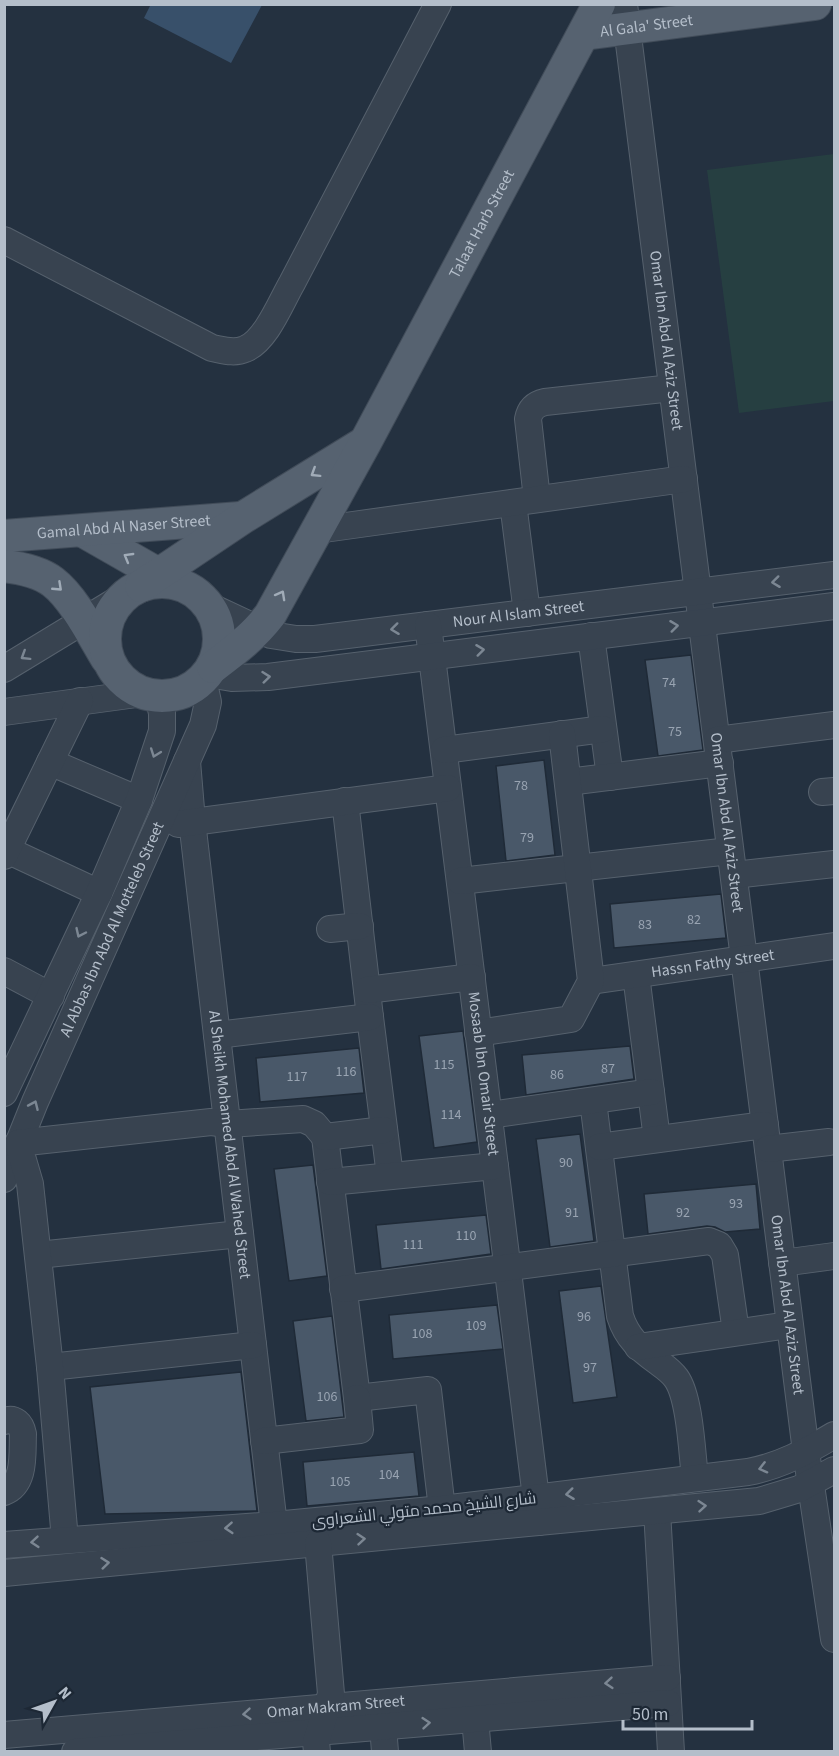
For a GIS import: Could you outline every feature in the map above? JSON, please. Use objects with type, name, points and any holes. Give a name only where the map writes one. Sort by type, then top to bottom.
[{"type":"main road","name":"Talaat Harb Street","points":[[208,673],[259,630],[270,615],[365,443],[599,4]]},
{"type":"main road","name":"Al Gala' Street","points":[[584,34],[625,17],[815,4]]},
{"type":"main road","points":[[114,669],[106,649],[106,628],[114,608],[150,585],[244,517],[365,443]]},
{"type":"main road","name":"Gamal Abd Al Naser Street","points":[[4,536],[244,517]]},
{"type":"main road","points":[[4,566],[27,570],[52,580],[70,599],[114,669],[132,688],[151,695],[170,696],[194,687],[208,673],[217,654],[219,642],[218,628],[207,605],[192,592],[150,585],[83,531]]},
{"type":"street","points":[[4,240],[212,348],[230,352],[246,349],[263,333],[292,283],[438,4]]},
{"type":"street","name":"Omar Ibn Abd Al Aziz Street","points":[[625,17],[789,1324],[834,1639]]},
{"type":"street","points":[[527,613],[525,501],[528,419],[531,409],[545,402],[672,388]]},
{"type":"street","points":[[317,530],[684,479]]},
{"type":"street","name":"Nour Al Islam Street","points":[[207,605],[271,635],[315,639],[834,575]]},
{"type":"street","points":[[4,669],[83,621],[150,585]]},
{"type":"street","name":"Nour Al Islam Street","points":[[208,673],[232,678],[256,678],[834,606]]},
{"type":"street","name":"Mosaab Ibn Omair Street","points":[[428,625],[537,1510]]},
{"type":"street","points":[[591,636],[610,777]]},
{"type":"street","name":"Al Abbas Ibn Abd Al Motteleb Street","points":[[4,1179],[203,725],[217,716],[207,694],[208,673]]},
{"type":"street","points":[[4,712],[80,701],[151,695]]},
{"type":"street","name":"Al Abbas Ibn Abd Al Motteleb Street","points":[[5,1089],[51,996],[135,811],[160,739],[162,713],[151,695]]},
{"type":"street","points":[[80,701],[6,853],[99,893]]},
{"type":"street","points":[[568,782],[610,777],[834,726]]},
{"type":"street","points":[[444,750],[603,729]]},
{"type":"street","points":[[478,1033],[571,1019],[591,981],[562,734]]},
{"type":"street","name":"Al Sheikh Mohamed Abd Al Wahed Street","points":[[187,761],[192,821],[274,1525]]},
{"type":"street","points":[[50,762],[135,811],[157,828],[192,821],[448,788]]},
{"type":"street","points":[[345,801],[390,1176]]},
{"type":"street","points":[[459,881],[578,868],[732,863],[834,864]]},
{"type":"street","points":[[330,929],[360,926]]},
{"type":"street","name":"Hassn Fathy Street","points":[[591,981],[834,946]]},
{"type":"street","points":[[4,971],[51,996]]},
{"type":"street","points":[[636,975],[657,1139]]},
{"type":"street","points":[[367,990],[472,978]]},
{"type":"street","points":[[217,1035],[370,1017]]},
{"type":"street","points":[[489,1115],[651,1092]]},
{"type":"street","points":[[593,1101],[620,1316],[627,1332],[638,1347],[670,1371],[681,1385],[686,1402],[695,1478]]},
{"type":"street","points":[[65,1540],[50,1367],[30,1184],[18,1143],[211,1122],[228,1124],[303,1119],[314,1124],[325,1137],[360,1430],[264,1441]]},
{"type":"street","points":[[325,1137],[384,1130]]},
{"type":"street","points":[[599,1147],[657,1139],[766,1137],[829,1142]]},
{"type":"street","points":[[330,1182],[495,1166]]},
{"type":"street","points":[[38,1255],[240,1234]]},
{"type":"street","points":[[343,1289],[709,1241],[722,1248],[725,1255],[736,1332]]},
{"type":"street","points":[[782,1263],[834,1256]]},
{"type":"street","points":[[638,1347],[789,1324]]},
{"type":"street","points":[[50,1367],[253,1345]]},
{"type":"street","points":[[357,1398],[428,1389],[442,1509]]},
{"type":"street","points":[[4,1421],[8,1419],[16,1421],[21,1426],[23,1434],[19,1479],[15,1486],[4,1492]]},
{"type":"street","name":"شارع الشيخ محمد متولي الشعراوى","points":[[4,1573],[318,1543],[537,1510],[695,1478],[763,1469],[806,1452],[834,1435]]},
{"type":"street","name":"شارع الشيخ محمد متولي الشعراوى","points":[[4,1545],[274,1525],[442,1509],[657,1511],[759,1501],[811,1484],[834,1470]]},
{"type":"street","points":[[657,1511],[671,1752]]},
{"type":"street","points":[[318,1543],[331,1694],[318,1741]]},
{"type":"street","name":"Omar Makram Street","points":[[4,1735],[667,1678]]},
{"type":"street","name":"Omar Makram Street","points":[[75,1752],[318,1741],[383,1726],[668,1703]]},
{"type":"street","points":[[475,1719],[478,1752]]},
{"type":"street","points":[[383,1726],[385,1752]]},
{"type":"green space","points":[[834,154],[834,401],[739,413],[707,170]]},
{"type":"water","points":[[151,4],[262,5],[231,63],[144,18]]},
{"type":"building","points":[[691,655],[703,750],[658,756],[645,660]]},
{"type":"building","points":[[544,760],[555,855],[506,861],[496,766]]},
{"type":"building","points":[[721,894],[726,938],[614,948],[610,904]]},
{"type":"building","points":[[463,1031],[477,1142],[434,1148],[419,1036]]},
{"type":"building","points":[[630,1046],[634,1079],[526,1095],[522,1055]]},
{"type":"building","points":[[359,1048],[364,1093],[260,1102],[256,1058]]},
{"type":"building","points":[[580,1134],[594,1241],[550,1247],[536,1139]]},
{"type":"building","points":[[313,1165],[327,1276],[289,1281],[274,1169]]},
{"type":"building","points":[[756,1184],[760,1229],[725,1232],[707,1226],[648,1234],[644,1194]]},
{"type":"building","points":[[486,1215],[491,1254],[381,1269],[376,1225]]},
{"type":"building","points":[[601,1286],[617,1397],[573,1403],[559,1291]]},
{"type":"building","points":[[497,1305],[503,1349],[393,1359],[389,1315]]},
{"type":"building","points":[[332,1316],[344,1417],[306,1421],[293,1321]]},
{"type":"building","points":[[241,1372],[257,1511],[105,1514],[90,1387]]},
{"type":"building","points":[[414,1452],[419,1496],[307,1506],[303,1462]]}]
